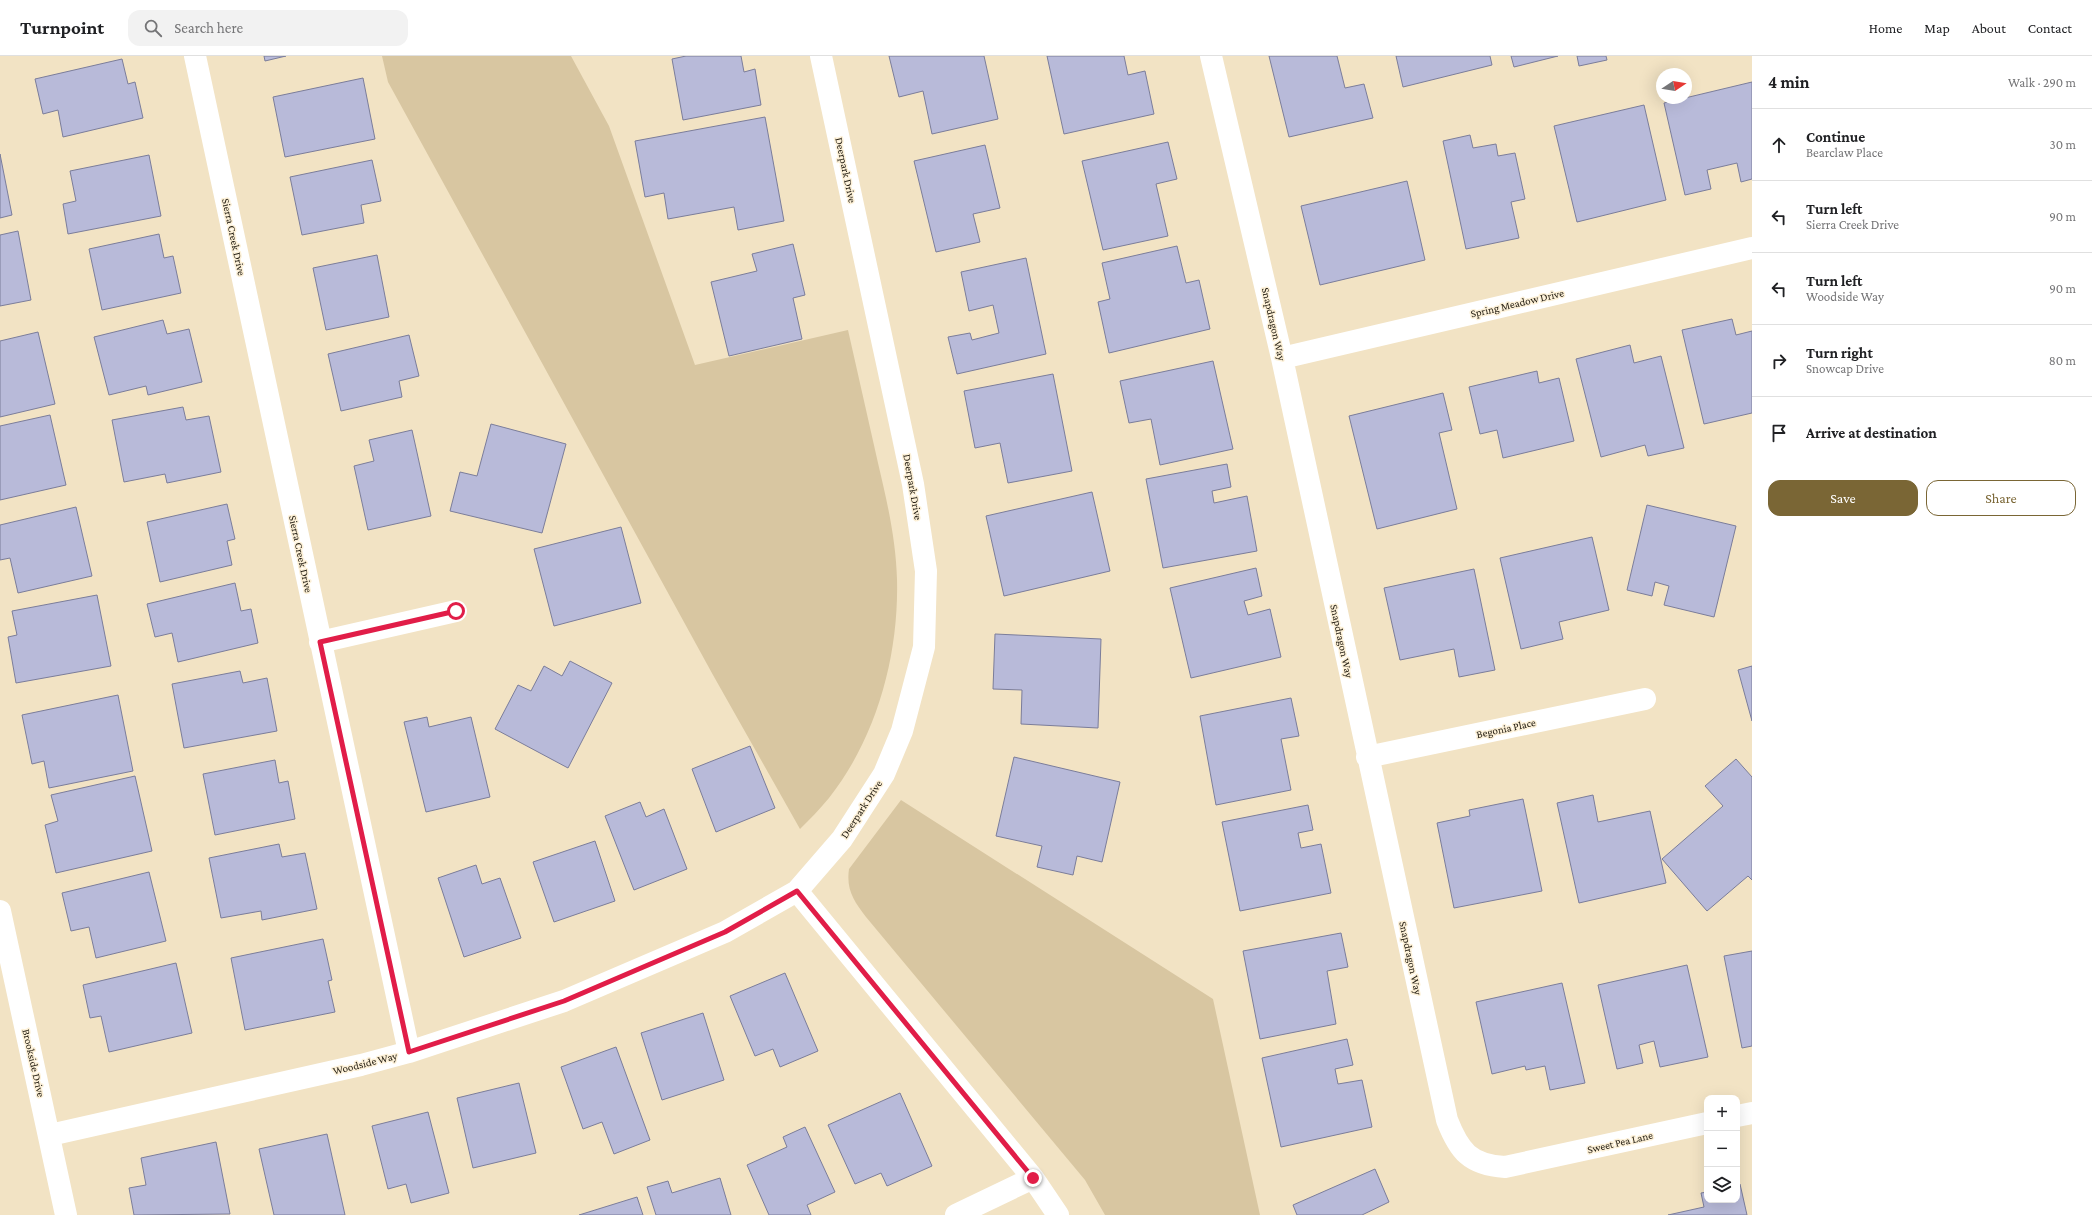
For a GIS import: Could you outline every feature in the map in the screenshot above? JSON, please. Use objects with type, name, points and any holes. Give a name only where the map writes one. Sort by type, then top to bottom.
[{"type":"street","name":"Sierra Creek Drive","points":[[195,56],[409,1052]]},
{"type":"street","name":"Deerpark Drive","points":[[797,891],[842,839],[884,774],[902,731],[924,647],[926,571],[913,484],[821,56]]},
{"type":"street","name":"Snapdragon Way","points":[[1211,56],[1282,358],[1367,757],[1447,1120],[1455,1140],[1472,1158],[1487,1166],[1505,1168],[1532,1162]]},
{"type":"street","name":"Spring Meadow Drive","points":[[1282,358],[1752,248]]},
{"type":"street","points":[[320,642],[456,611]]},
{"type":"street","name":"Begonia Place","points":[[1367,757],[1645,698]]},
{"type":"street","points":[[797,891],[1033,1178],[1058,1215]]},
{"type":"street","name":"Woodside Way","points":[[50,1135],[361,1065],[409,1052],[564,1001],[725,932],[797,891]]},
{"type":"street","name":"Brookside Drive","points":[[0,912],[50,1135],[66,1215]]},
{"type":"street","points":[[1740,1115],[1752,1113]]},
{"type":"street","name":"Sweet Pea Lane","points":[[1532,1162],[1704,1124]]},
{"type":"street","points":[[956,1215],[1033,1178]]},
{"type":"shaded area","points":[[382,56],[571,56],[609,126],[695,365],[848,330],[885,492],[893,535],[897,579],[897,608],[889,666],[882,694],[872,722],[860,749],[846,774],[819,810],[800,829],[713,675],[388,82]]},
{"type":"shaded area","points":[[901,800],[1213,999],[1260,1215],[1105,1215],[1085,1180],[866,917],[852,895],[848,876],[849,869]]},
{"type":"building","points":[[264,56],[286,56],[265,61]]},
{"type":"building","points":[[686,56],[741,56],[744,72],[755,69],[761,105],[683,120],[672,59]]},
{"type":"building","points":[[889,56],[984,56],[998,119],[932,134],[923,91],[899,97]]},
{"type":"building","points":[[1047,56],[1124,56],[1128,75],[1145,71],[1154,114],[1064,134]]},
{"type":"building","points":[[1269,56],[1337,56],[1345,88],[1364,84],[1373,118],[1289,137]]},
{"type":"building","points":[[1396,56],[1490,56],[1492,65],[1403,87]]},
{"type":"building","points":[[1511,56],[1558,56],[1514,67]]},
{"type":"building","points":[[1577,56],[1606,56],[1607,60],[1579,66]]},
{"type":"building","points":[[122,59],[128,84],[135,82],[143,118],[63,137],[58,110],[43,114],[35,79]]},
{"type":"building","points":[[363,78],[375,139],[285,157],[273,97]]},
{"type":"building","points":[[1752,82],[1752,179],[1741,182],[1737,163],[1707,170],[1711,189],[1685,195],[1664,104],[1692,104],[1692,96]]},
{"type":"building","points":[[1644,105],[1666,200],[1577,222],[1554,126]]},
{"type":"building","points":[[765,117],[784,221],[738,230],[734,207],[668,219],[664,193],[645,197],[635,141]]},
{"type":"building","points":[[1470,135],[1473,148],[1496,144],[1498,156],[1515,153],[1525,199],[1511,202],[1519,238],[1466,249],[1443,141]]},
{"type":"building","points":[[1168,142],[1177,179],[1156,184],[1168,236],[1103,250],[1082,161]]},
{"type":"building","points":[[985,145],[1000,208],[973,214],[980,242],[936,252],[914,161]]},
{"type":"building","points":[[0,154],[12,215],[0,218]]},
{"type":"building","points":[[149,155],[161,216],[68,234],[63,204],[76,201],[70,171]]},
{"type":"building","points":[[372,160],[381,201],[361,205],[364,223],[302,235],[290,177]]},
{"type":"building","points":[[1407,181],[1425,260],[1320,285],[1301,206]]},
{"type":"building","points":[[18,231],[31,300],[0,306],[0,235]]},
{"type":"building","points":[[159,234],[164,258],[173,256],[181,293],[102,310],[89,249]]},
{"type":"building","points":[[793,244],[805,295],[793,298],[802,339],[729,356],[711,282],[757,271],[752,254]]},
{"type":"building","points":[[1177,246],[1186,283],[1199,280],[1210,329],[1109,353],[1098,302],[1110,299],[1102,263]]},
{"type":"building","points":[[377,255],[389,317],[326,330],[313,268]]},
{"type":"building","points":[[1026,258],[1046,354],[957,374],[948,337],[970,333],[972,340],[999,333],[993,305],[969,311],[961,272]]},
{"type":"building","points":[[1732,319],[1736,335],[1752,331],[1752,413],[1704,424],[1682,330]]},
{"type":"building","points":[[163,320],[167,334],[189,329],[202,382],[148,395],[146,386],[109,395],[94,337]]},
{"type":"building","points":[[38,332],[55,404],[0,417],[0,341]]},
{"type":"building","points":[[409,335],[419,376],[399,381],[402,397],[341,411],[328,354]]},
{"type":"building","points":[[1630,345],[1634,363],[1661,356],[1684,448],[1648,456],[1645,445],[1601,457],[1576,359]]},
{"type":"building","points":[[1213,361],[1233,449],[1160,465],[1151,419],[1129,423],[1120,381]]},
{"type":"building","points":[[1537,371],[1539,383],[1559,378],[1574,441],[1503,458],[1497,430],[1480,434],[1469,387]]},
{"type":"building","points":[[1053,374],[1072,471],[1008,483],[1000,443],[975,448],[964,391]]},
{"type":"building","points":[[1443,393],[1452,430],[1439,433],[1457,509],[1377,529],[1349,416]]},
{"type":"building","points":[[183,407],[186,420],[209,416],[221,472],[167,483],[165,474],[124,482],[112,420]]},
{"type":"building","points":[[50,415],[66,485],[0,500],[0,426]]},
{"type":"building","points":[[491,424],[566,444],[542,533],[450,511],[460,472],[477,476]]},
{"type":"building","points":[[412,430],[431,516],[368,530],[354,466],[374,461],[369,440]]},
{"type":"building","points":[[1227,464],[1231,487],[1212,491],[1214,503],[1247,496],[1257,551],[1163,568],[1146,479]]},
{"type":"building","points":[[1092,492],[1110,571],[1004,596],[986,516]]},
{"type":"building","points":[[227,504],[235,539],[227,541],[232,565],[160,582],[147,522]]},
{"type":"building","points":[[1647,505],[1736,526],[1714,617],[1664,605],[1669,586],[1655,582],[1652,596],[1627,590]]},
{"type":"building","points":[[76,507],[92,576],[18,593],[10,558],[0,560],[0,525]]},
{"type":"building","points":[[621,527],[641,603],[554,626],[534,549]]},
{"type":"building","points":[[1592,537],[1609,610],[1559,622],[1563,639],[1521,649],[1500,558]]},
{"type":"building","points":[[1256,568],[1262,596],[1244,601],[1248,615],[1270,609],[1281,657],[1191,678],[1170,588]]},
{"type":"building","points":[[1474,569],[1495,670],[1459,677],[1454,649],[1400,660],[1384,588]]},
{"type":"building","points":[[235,583],[241,611],[251,609],[258,643],[178,662],[172,633],[155,637],[147,604]]},
{"type":"building","points":[[97,595],[111,666],[16,683],[8,637],[17,635],[12,611]]},
{"type":"building","points":[[995,634],[1101,639],[1098,728],[1021,724],[1022,690],[993,689]]},
{"type":"building","points":[[570,661],[612,683],[568,768],[495,729],[518,685],[531,691],[544,666],[562,676]]},
{"type":"building","points":[[1752,666],[1752,721],[1738,670]]},
{"type":"building","points":[[240,671],[243,683],[267,678],[277,731],[184,748],[172,684]]},
{"type":"building","points":[[118,695],[133,771],[49,788],[44,761],[32,764],[22,715]]},
{"type":"building","points":[[1291,698],[1299,736],[1281,739],[1291,790],[1216,805],[1200,716]]},
{"type":"building","points":[[427,717],[429,727],[471,717],[490,797],[426,812],[404,722]]},
{"type":"building","points":[[750,746],[775,808],[716,832],[692,769]]},
{"type":"building","points":[[1014,757],[1120,782],[1102,862],[1077,856],[1073,875],[1037,867],[1042,846],[996,836]]},
{"type":"building","points":[[1736,759],[1752,777],[1752,880],[1748,876],[1707,911],[1662,859],[1723,806],[1705,786]]},
{"type":"building","points":[[275,760],[279,783],[288,781],[295,819],[215,835],[203,774]]},
{"type":"building","points":[[135,776],[152,851],[56,873],[45,825],[58,821],[51,795]]},
{"type":"building","points":[[1593,795],[1598,822],[1650,811],[1666,883],[1579,903],[1557,803]]},
{"type":"building","points":[[1523,799],[1542,891],[1454,908],[1437,823],[1470,816],[1469,810]]},
{"type":"building","points":[[640,802],[646,817],[664,809],[687,869],[634,890],[605,816]]},
{"type":"building","points":[[1308,805],[1313,830],[1298,833],[1301,848],[1321,844],[1331,893],[1240,911],[1222,822]]},
{"type":"building","points":[[595,841],[615,901],[554,922],[533,862]]},
{"type":"building","points":[[279,844],[282,857],[305,853],[317,909],[262,920],[261,911],[221,918],[209,858]]},
{"type":"building","points":[[476,865],[482,884],[500,878],[521,938],[464,957],[438,878]]},
{"type":"building","points":[[149,872],[166,941],[96,958],[89,927],[71,931],[62,893]]},
{"type":"building","points":[[1341,933],[1348,967],[1327,971],[1336,1024],[1260,1039],[1243,951]]},
{"type":"building","points":[[323,939],[332,980],[328,981],[335,1012],[245,1030],[231,958]]},
{"type":"building","points":[[1752,951],[1752,1046],[1742,1048],[1724,956]]},
{"type":"building","points":[[176,963],[192,1033],[109,1052],[101,1016],[90,1018],[83,985]]},
{"type":"building","points":[[1687,965],[1708,1057],[1660,1067],[1654,1041],[1639,1045],[1643,1063],[1617,1069],[1598,985]]},
{"type":"building","points":[[785,973],[818,1051],[780,1067],[773,1049],[755,1056],[730,996]]},
{"type":"building","points":[[1562,983],[1585,1083],[1550,1090],[1545,1066],[1526,1070],[1525,1066],[1492,1074],[1476,1002]]},
{"type":"building","points":[[703,1013],[724,1080],[662,1100],[641,1033]]},
{"type":"building","points":[[1347,1039],[1353,1065],[1335,1069],[1338,1084],[1362,1080],[1372,1127],[1281,1147],[1262,1058]]},
{"type":"building","points":[[616,1047],[650,1140],[614,1154],[602,1122],[583,1129],[561,1067]]},
{"type":"building","points":[[519,1083],[536,1153],[473,1168],[457,1098]]},
{"type":"building","points":[[900,1093],[932,1166],[887,1186],[881,1173],[855,1184],[828,1125]]},
{"type":"building","points":[[428,1112],[449,1193],[411,1203],[406,1184],[388,1189],[372,1126]]},
{"type":"building","points":[[805,1127],[835,1192],[807,1205],[811,1215],[769,1215],[747,1165],[787,1147],[783,1137]]},
{"type":"building","points":[[327,1134],[345,1215],[274,1215],[259,1149]]},
{"type":"building","points":[[216,1142],[230,1214],[134,1215],[129,1188],[146,1185],[141,1158]]},
{"type":"building","points":[[1375,1169],[1389,1202],[1362,1215],[1297,1215],[1293,1205]]},
{"type":"building","points":[[720,1178],[731,1215],[656,1215],[647,1187],[668,1181],[672,1193]]},
{"type":"building","points":[[1740,1184],[1747,1215],[1668,1215],[1704,1207],[1701,1193],[1704,1192],[1704,1203],[1740,1203]]},
{"type":"building","points":[[637,1197],[643,1215],[579,1215]]},
{"type":"route","points":[[456,611],[320,642],[409,1052],[564,1001],[725,932],[797,891],[915,1032],[1033,1178]]}]
